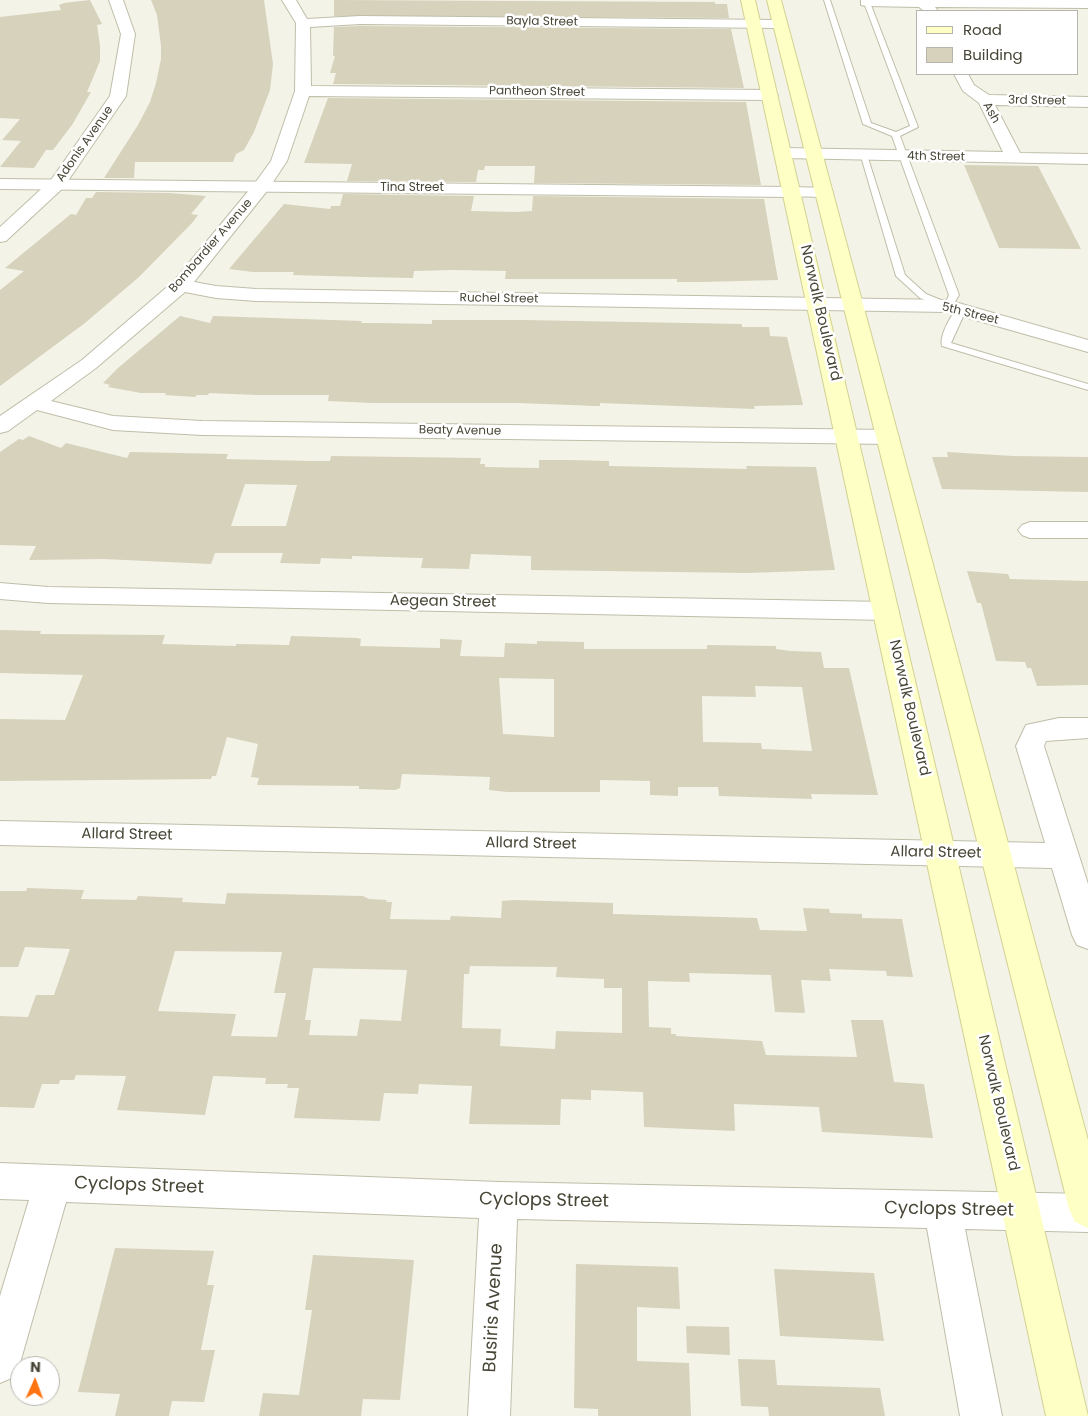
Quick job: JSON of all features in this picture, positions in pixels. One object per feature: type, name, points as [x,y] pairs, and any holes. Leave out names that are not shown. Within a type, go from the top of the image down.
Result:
[{"type":"main road","name":"Norwalk Boulevard","points":[[748,0],[942,853],[1067,1416]]},
{"type":"main road","points":[[774,0],[1088,1211]]},
{"type":"street","name":"Adonis Avenue","points":[[0,237],[57,184],[118,96],[128,34],[116,0]]},
{"type":"street","points":[[289,0],[303,23]]},
{"type":"street","points":[[866,1],[1088,4]]},
{"type":"street","points":[[919,3],[926,4],[930,10]]},
{"type":"street","name":"Bayla Street","points":[[303,23],[370,20],[780,24]]},
{"type":"street","name":"Bombardier Avenue","points":[[0,426],[89,364],[181,285],[261,187],[279,161],[304,91],[303,23]]},
{"type":"street","name":"Ash","points":[[962,75],[968,88],[985,100],[1014,158]]},
{"type":"street","name":"Pantheon Street","points":[[304,91],[770,95]]},
{"type":"street","name":"3rd Street","points":[[985,100],[1088,102]]},
{"type":"street","name":"4th Street","points":[[784,153],[1088,159]]},
{"type":"street","name":"Tina Street","points":[[0,184],[824,192]]},
{"type":"street","name":"Ruchel Street","points":[[181,285],[216,292],[256,295],[818,304]]},
{"type":"street","name":"5th Street","points":[[818,304],[955,308],[1088,346]]},
{"type":"street","name":"Beaty Avenue","points":[[35,403],[114,423],[202,428],[888,437]]},
{"type":"street","points":[[1030,530],[1088,530]]},
{"type":"street","name":"Aegean Street","points":[[0,591],[58,595],[886,611]]},
{"type":"street","points":[[1088,728],[1059,728],[1036,732],[1030,746],[1088,935]]},
{"type":"street","name":"Allard Street","points":[[0,833],[1063,856]]},
{"type":"street","name":"Cyclops Street","points":[[0,1181],[499,1200],[943,1210],[1088,1211]]},
{"type":"street","points":[[0,1364],[53,1182]]},
{"type":"street","name":"Busiris Avenue","points":[[489,1416],[499,1200]]},
{"type":"street","points":[[943,1210],[981,1416]]},
{"type":"lane","points":[[827,0],[867,124],[896,135],[914,127],[866,1]]},
{"type":"lane","points":[[896,135],[954,295],[955,308],[946,344],[954,348],[1088,387]]},
{"type":"lane","points":[[863,155],[901,276],[923,296],[955,308]]},
{"type":"building","points":[[90,0],[102,24],[97,25],[100,61],[87,92],[91,92],[72,125],[53,150],[46,150],[34,168],[0,167],[21,141],[2,140],[20,119],[0,118],[0,17],[61,10],[59,5],[64,3]]},
{"type":"building","points":[[151,0],[264,0],[273,64],[270,90],[254,132],[244,150],[236,154],[233,162],[135,162],[134,178],[104,178],[138,125],[150,102],[156,83],[161,59],[161,46],[157,15]]},
{"type":"building","points":[[334,0],[715,2],[715,4],[727,4],[729,18],[334,16]]},
{"type":"building","points":[[334,27],[731,29],[744,88],[333,84],[336,73],[330,73],[335,56],[333,56]]},
{"type":"building","points":[[328,98],[746,102],[761,185],[534,183],[535,166],[485,166],[484,170],[478,170],[476,182],[347,181],[352,164],[304,163]]},
{"type":"building","points":[[964,165],[1038,166],[1081,249],[999,248]]},
{"type":"building","points":[[96,192],[170,193],[206,196],[191,214],[198,215],[193,222],[139,277],[85,323],[0,386],[0,290],[24,271],[5,268],[71,214],[76,215],[86,198],[92,198]]},
{"type":"building","points":[[343,194],[474,196],[471,211],[516,212],[532,211],[533,196],[764,199],[778,280],[677,282],[677,279],[505,279],[506,271],[453,270],[414,271],[413,278],[363,277],[293,275],[294,272],[253,272],[229,269],[284,204],[330,209],[331,206],[340,206]]},
{"type":"building","points":[[180,316],[210,323],[213,316],[362,321],[361,323],[432,324],[432,320],[523,320],[742,324],[742,327],[769,327],[770,336],[787,337],[803,405],[754,406],[755,409],[600,403],[600,406],[596,406],[518,403],[372,403],[328,401],[329,395],[209,393],[208,395],[197,395],[195,397],[165,395],[166,393],[141,393],[108,387],[110,385],[103,383]]},
{"type":"building","points":[[29,436],[61,448],[66,443],[127,458],[130,452],[228,454],[226,459],[310,461],[330,461],[331,456],[481,458],[480,464],[485,464],[485,467],[539,468],[539,460],[568,460],[609,461],[609,466],[747,469],[746,466],[816,467],[835,570],[747,573],[531,570],[531,556],[471,554],[469,569],[421,568],[423,558],[352,556],[352,559],[321,558],[320,564],[280,563],[283,553],[215,553],[211,564],[103,559],[29,560],[36,546],[0,545],[0,452],[19,439],[23,440]],"holes":[[[245,484],[297,485],[286,526],[231,526]]]},
{"type":"building","points":[[947,452],[1013,456],[1088,457],[1088,492],[942,489],[932,457],[948,457]]},
{"type":"building","points":[[967,571],[1008,574],[1010,579],[1088,581],[1088,685],[1037,686],[1031,668],[1027,668],[1025,662],[996,661],[981,603],[977,603]]},
{"type":"building","points":[[0,630],[41,631],[40,634],[165,635],[162,644],[236,646],[236,644],[289,645],[291,636],[357,638],[361,639],[360,646],[440,648],[440,639],[462,640],[460,656],[504,657],[505,643],[537,644],[537,641],[584,642],[584,649],[707,649],[707,645],[776,646],[776,649],[791,651],[821,652],[824,668],[849,668],[878,795],[811,794],[812,799],[719,796],[718,787],[678,787],[678,796],[650,795],[650,781],[600,780],[600,792],[507,792],[489,790],[490,777],[402,774],[400,788],[395,790],[359,789],[359,786],[257,785],[259,778],[251,777],[258,744],[227,737],[216,776],[212,776],[211,779],[0,781],[0,719],[65,720],[83,675],[0,673]],"holes":[[[499,678],[554,679],[554,737],[503,734]],[[755,686],[802,687],[812,751],[762,749],[761,743],[703,742],[702,696],[756,697]]]},
{"type":"building","points":[[27,888],[84,890],[81,899],[136,900],[138,896],[183,898],[182,902],[225,904],[227,893],[363,896],[369,899],[392,902],[390,919],[450,920],[451,916],[501,918],[502,901],[515,900],[613,903],[613,914],[757,918],[760,930],[807,931],[803,908],[829,909],[830,913],[862,914],[862,918],[902,919],[913,977],[887,976],[886,971],[829,969],[831,981],[801,980],[805,1013],[775,1012],[771,975],[689,973],[690,982],[648,981],[649,1027],[671,1028],[671,1034],[676,1034],[676,1036],[762,1041],[766,1055],[857,1057],[851,1020],[883,1020],[894,1082],[924,1084],[933,1138],[822,1132],[819,1107],[734,1104],[735,1131],[644,1127],[643,1092],[591,1090],[591,1100],[561,1099],[560,1125],[469,1124],[472,1086],[419,1084],[418,1094],[384,1093],[380,1121],[294,1118],[299,1088],[287,1088],[288,1084],[265,1084],[266,1078],[213,1076],[205,1115],[117,1110],[126,1076],[76,1075],[74,1080],[60,1080],[59,1084],[42,1084],[34,1108],[0,1107],[0,1016],[28,1017],[36,995],[54,995],[70,949],[25,947],[18,967],[0,967],[0,891],[26,891]],"holes":[[[175,951],[282,952],[274,993],[286,993],[277,1037],[231,1036],[236,1014],[158,1011]],[[470,966],[557,967],[556,977],[604,979],[604,988],[622,988],[622,1033],[556,1031],[555,1049],[500,1046],[501,1029],[462,1028],[464,974],[469,974]],[[313,968],[407,970],[401,1021],[360,1019],[357,1036],[309,1035],[311,1020],[305,1020]]]},
{"type":"building","points":[[115,1248],[214,1251],[207,1285],[214,1285],[201,1350],[215,1350],[204,1402],[172,1401],[169,1416],[115,1416],[120,1394],[78,1392]]},
{"type":"building","points":[[313,1255],[414,1260],[400,1400],[363,1399],[361,1416],[259,1416],[263,1393],[299,1395],[312,1310],[305,1310]]},
{"type":"building","points":[[576,1264],[678,1267],[680,1309],[637,1307],[637,1361],[689,1363],[691,1416],[598,1416],[598,1409],[574,1408]]},
{"type":"building","points":[[774,1269],[874,1273],[884,1341],[780,1336]]},
{"type":"building","points":[[686,1326],[729,1327],[730,1355],[687,1353]]},
{"type":"building","points":[[738,1359],[775,1360],[777,1385],[880,1388],[885,1416],[769,1416],[768,1407],[741,1406]]}]
